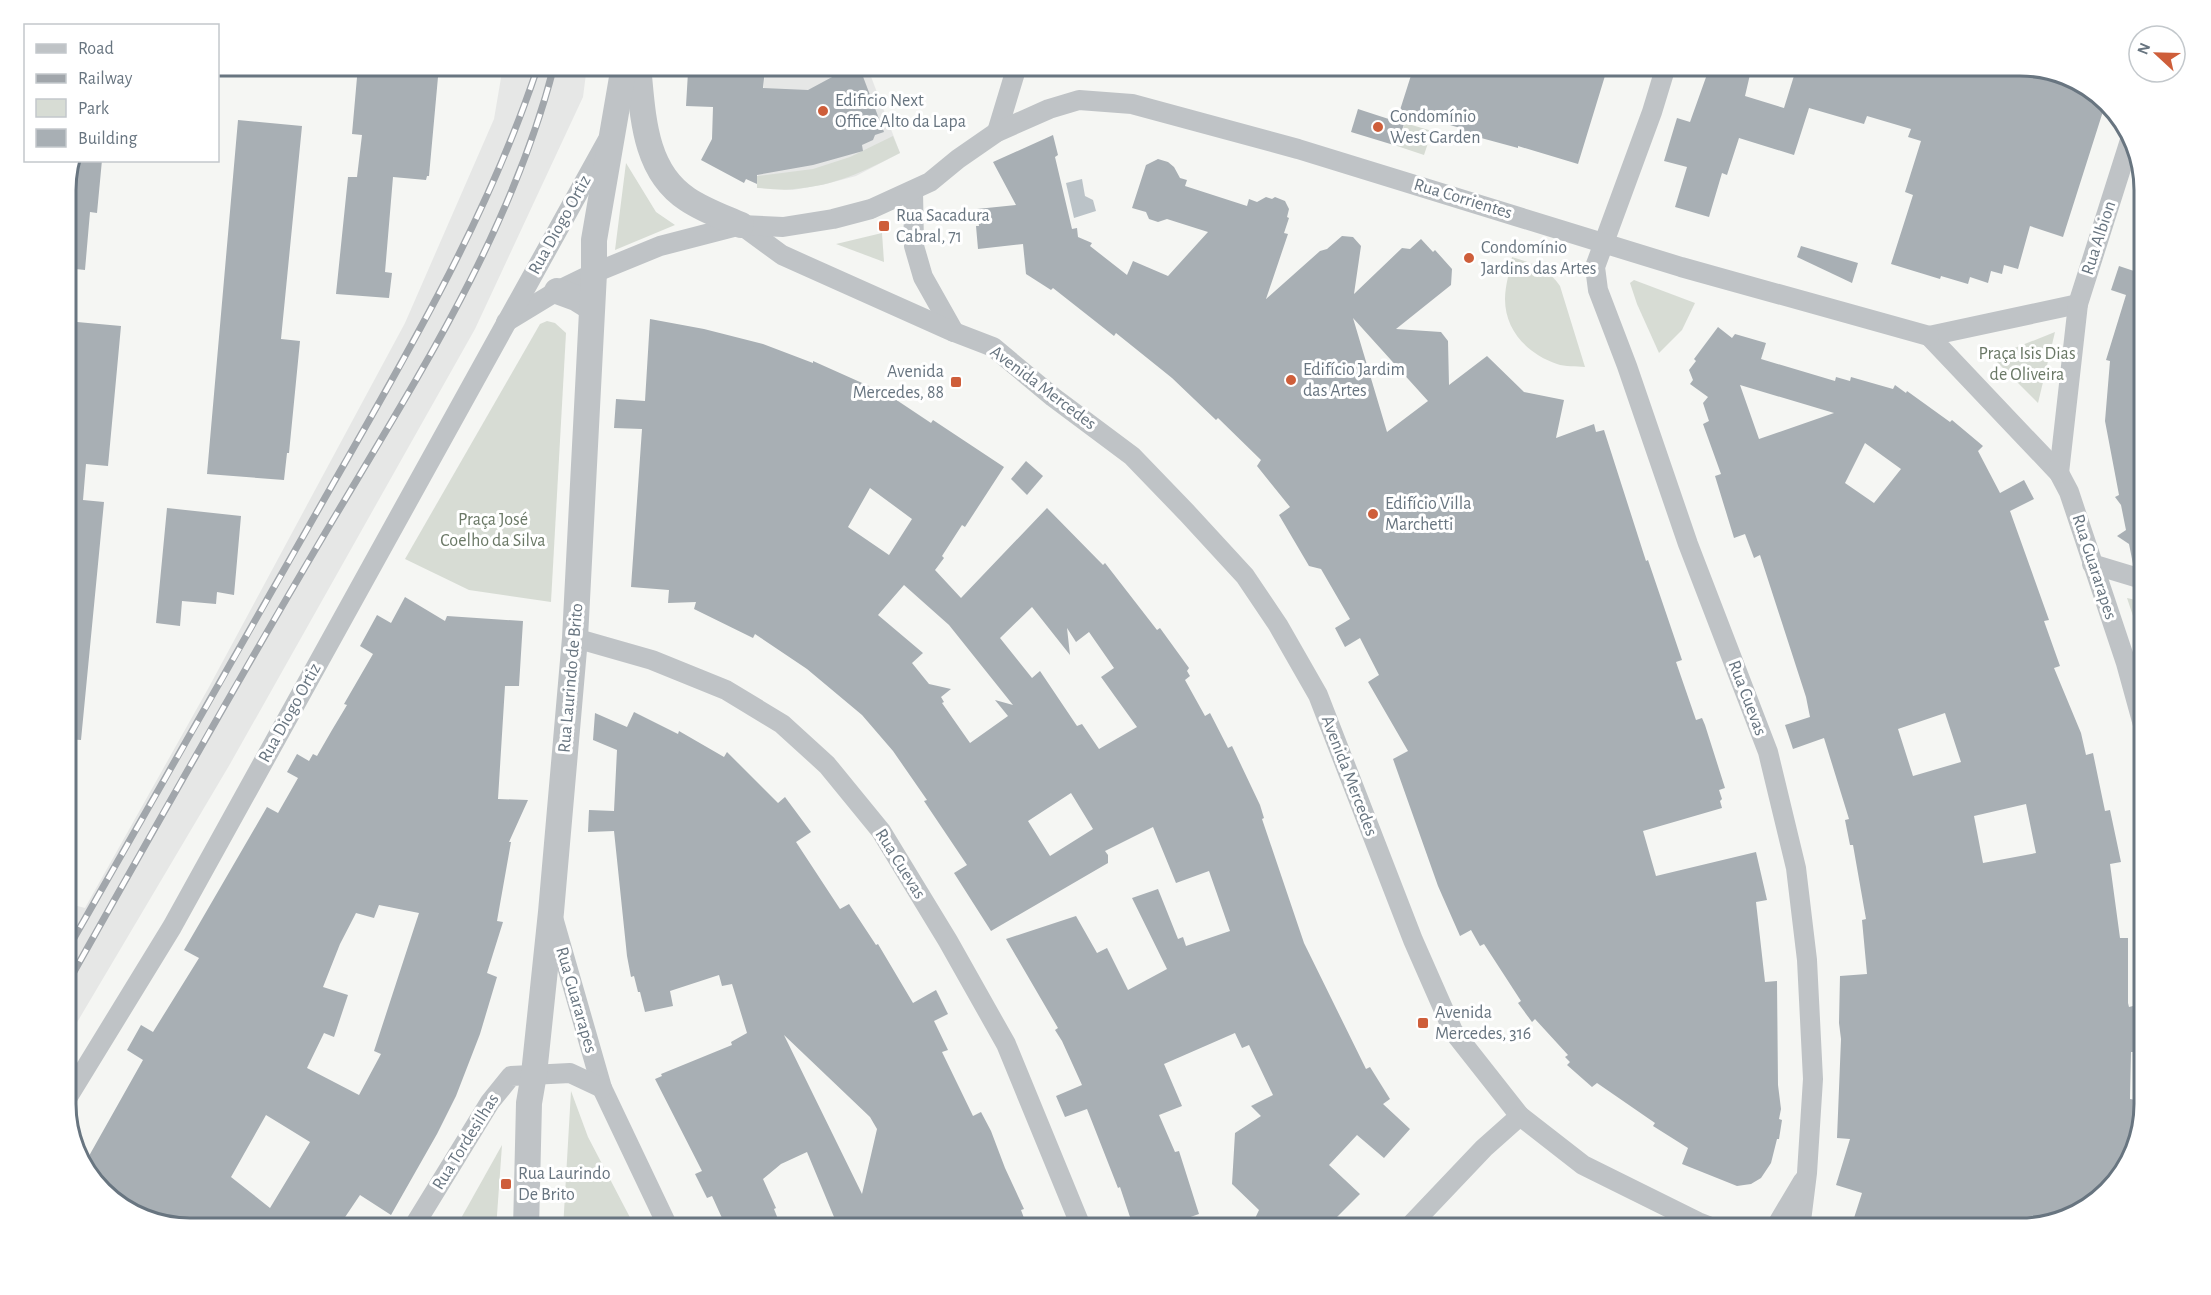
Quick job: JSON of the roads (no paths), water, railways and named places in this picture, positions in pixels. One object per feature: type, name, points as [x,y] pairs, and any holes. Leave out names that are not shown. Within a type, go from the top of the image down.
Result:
[{"type":"street","name":"Rua Cuevas","points":[[1663,76],[1595,267],[1598,290],[1627,366],[1688,544],[1768,752],[1796,868],[1807,960],[1813,1079],[1807,1173],[1789,1218]]},
{"type":"street","name":"Rua Laurindo de Brito","points":[[526,1218],[529,1103],[551,912],[575,638],[592,308],[602,269],[594,240],[622,77]]},
{"type":"street","points":[[639,77],[645,124],[657,168],[670,185],[687,199],[741,225]]},
{"type":"street","points":[[997,132],[1014,77]]},
{"type":"street","name":"Rua Corrientes","points":[[913,191],[930,182],[997,132],[1049,109],[1079,100],[1132,104],[1298,148],[1681,267],[1929,336]]},
{"type":"street","name":"Rua Diogo Ortiz","points":[[77,1082],[172,927],[614,128]]},
{"type":"street","name":"Rua Albion","points":[[2078,304],[2127,150]]},
{"type":"street","points":[[602,269],[660,246],[741,225],[783,227],[833,219],[871,209],[913,191],[914,246],[923,277],[954,332]]},
{"type":"street","name":"Avenida Mercedes","points":[[741,225],[782,255],[954,332],[993,347],[1053,397],[1132,456],[1187,513],[1245,576],[1278,625],[1318,695],[1413,940],[1453,1031],[1520,1116],[1583,1165],[1690,1218]]},
{"type":"street","name":"Rua Diogo Ortiz","points":[[507,322],[557,291],[602,269]]},
{"type":"street","points":[[557,291],[576,298],[592,308]]},
{"type":"street","points":[[1929,336],[2078,304],[2059,472]]},
{"type":"street","points":[[1929,336],[2059,472]]},
{"type":"street","name":"Rua Guararapes","points":[[2059,472],[2069,492],[2134,692]]},
{"type":"street","points":[[2092,564],[2134,577]]},
{"type":"street","name":"Rua Cuevas","points":[[575,638],[652,660],[726,690],[782,724],[827,765],[881,831],[948,941],[1006,1044],[1077,1218]]},
{"type":"street","name":"Rua Guararapes","points":[[551,912],[602,1088],[664,1218]]},
{"type":"street","name":"Rua Guararapes","points":[[534,1074],[570,1073],[602,1088]]},
{"type":"street","name":"Rua Tordesilhas","points":[[419,1218],[490,1102],[506,1081],[511,1076],[534,1074]]},
{"type":"street","points":[[1417,1218],[1484,1148],[1520,1116]]},
{"type":"railway","points":[[77,933],[415,339],[495,178],[534,77]]},
{"type":"railway","points":[[77,967],[224,706],[454,311],[512,191],[535,130],[551,77]]},
{"type":"place","name":"Edificio Next Office Alto da Lapa","points":[[823,111]]},
{"type":"place","name":"Condomínio West Garden","points":[[1378,127]]},
{"type":"place","name":"Rua Sacadura Cabral, 71","points":[[884,226]]},
{"type":"place","name":"Condomínio Jardins das Artes","points":[[1469,258]]},
{"type":"place","name":"Edifício Jardim das Artes","points":[[1291,380]]},
{"type":"place","name":"Avenida Mercedes, 88","points":[[956,382]]},
{"type":"place","name":"Edifício Villa Marchetti","points":[[1373,514]]},
{"type":"place","name":"Avenida Mercedes, 316","points":[[1423,1023]]},
{"type":"place","name":"Rua Laurindo De Brito","points":[[506,1184]]},
{"type":"park label","name":"Praça Isis Dias de Oliveira","points":[[2027,364]]},
{"type":"park label","name":"Praça José Coelho da Silva","points":[[493,530]]}]
